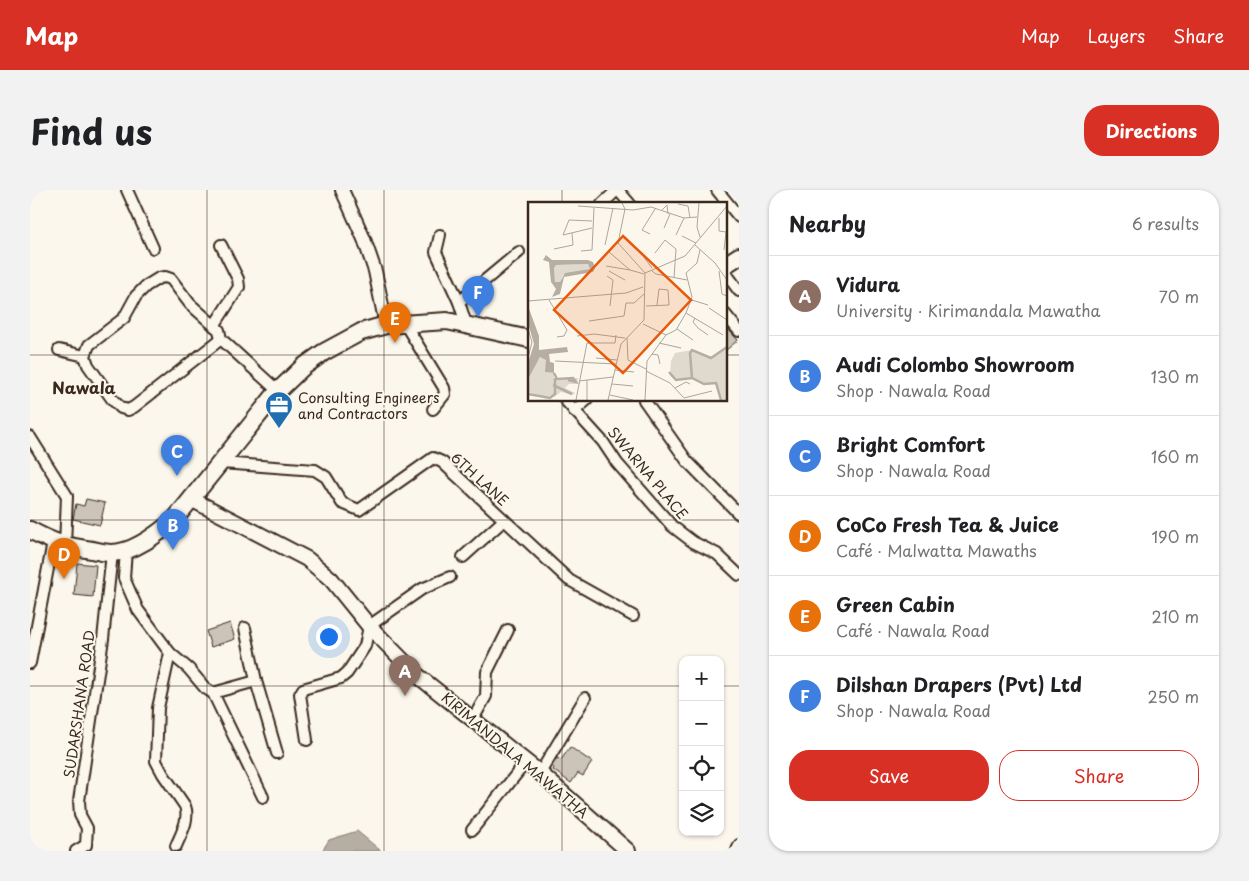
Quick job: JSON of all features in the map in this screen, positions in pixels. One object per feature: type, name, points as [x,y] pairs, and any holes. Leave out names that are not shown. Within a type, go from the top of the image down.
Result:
[{"type":"main road","points":[[726,264],[739,256]]},
{"type":"main road","points":[[30,530],[59,544],[119,552],[160,533],[221,463],[253,420],[278,391],[303,367],[324,352],[361,332],[386,325],[439,321],[466,324],[528,340]]},
{"type":"main road","name":"KIRIMANDALA MAWATHA","points":[[191,499],[308,558],[331,579],[369,626],[417,675],[540,773],[628,851]]},
{"type":"street","points":[[126,190],[153,248]]},
{"type":"street","points":[[342,190],[364,239],[375,270],[386,325]]},
{"type":"street","points":[[604,202],[617,190],[628,202]]},
{"type":"street","points":[[717,190],[739,217]]},
{"type":"street","points":[[440,235],[436,252],[459,302],[466,324]]},
{"type":"street","points":[[214,326],[239,286],[238,278],[222,245]]},
{"type":"street","points":[[459,302],[519,252]]},
{"type":"street","points":[[726,273],[739,291]]},
{"type":"street","points":[[221,339],[128,410],[121,408],[112,399],[88,365],[85,356],[89,345],[124,318],[136,296],[159,278],[165,277],[171,279],[190,304],[219,330],[221,339],[278,391]]},
{"type":"street","points":[[726,315],[739,331]]},
{"type":"street","points":[[406,324],[444,388],[445,394],[433,409]]},
{"type":"street","points":[[59,350],[85,356]]},
{"type":"street","name":"SWARNA PLACE","points":[[566,401],[603,442],[617,462],[672,526],[693,542],[716,554],[739,575]]},
{"type":"street","points":[[574,411],[586,401]]},
{"type":"street","points":[[645,401],[687,460],[739,514]]},
{"type":"street","points":[[30,437],[67,496],[59,544],[30,663]]},
{"type":"street","name":"6TH LANE","points":[[221,463],[316,470],[326,477],[342,503],[359,510],[433,458],[442,462],[569,580],[633,616]]},
{"type":"street","points":[[463,557],[504,520]]},
{"type":"street","points":[[119,552],[124,578],[138,610],[170,653],[190,669],[205,688],[213,693],[263,797]]},
{"type":"street","name":"SUDARSHANA ROAD","points":[[76,851],[86,845],[87,828],[80,815],[79,801],[102,639],[119,552]]},
{"type":"street","points":[[307,740],[300,694],[303,689],[341,678],[347,673],[365,646],[369,626],[422,589],[450,577]]},
{"type":"street","points":[[245,628],[256,681],[277,753]]},
{"type":"street","points":[[472,719],[486,696],[486,672],[508,630]]},
{"type":"street","points":[[170,653],[158,708],[156,761],[187,812],[186,822],[176,846]]},
{"type":"street","points":[[213,693],[256,681]]},
{"type":"street","points":[[540,773],[585,698]]},
{"type":"street","points":[[472,830],[526,762]]},
{"type":"street","points":[[737,851],[739,845]]},
{"type":"shaded area","points":[[357,831],[381,851],[322,851],[329,840]]},
{"type":"building","points":[[726,327],[738,340],[726,350]]},
{"type":"building","points":[[86,499],[105,503],[100,525],[73,519],[76,504],[84,506]]},
{"type":"building","points":[[77,563],[96,565],[93,597],[74,595]]},
{"type":"building","points":[[230,623],[235,639],[211,647],[206,631]]},
{"type":"building","points":[[570,747],[592,762],[583,776],[578,773],[571,783],[553,770],[552,766],[557,758],[561,760]]},
{"type":"place","name":"Dilshan Drapers (Pvt) Ltd","points":[[478,317]]},
{"type":"place","name":"Green Cabin","points":[[395,343]]},
{"type":"place","name":"Consulting Engineers and Contractors","points":[[279,429]]},
{"type":"place","name":"Bright Comfort","points":[[177,476]]},
{"type":"place","name":"Audi Colombo Showroom","points":[[173,550]]},
{"type":"place","name":"CoCo Fresh Tea & Juice","points":[[64,579]]},
{"type":"place","name":"Vidura","points":[[405,696]]},
{"type":"district","name":"Nawala","points":[[84,387]]}]
